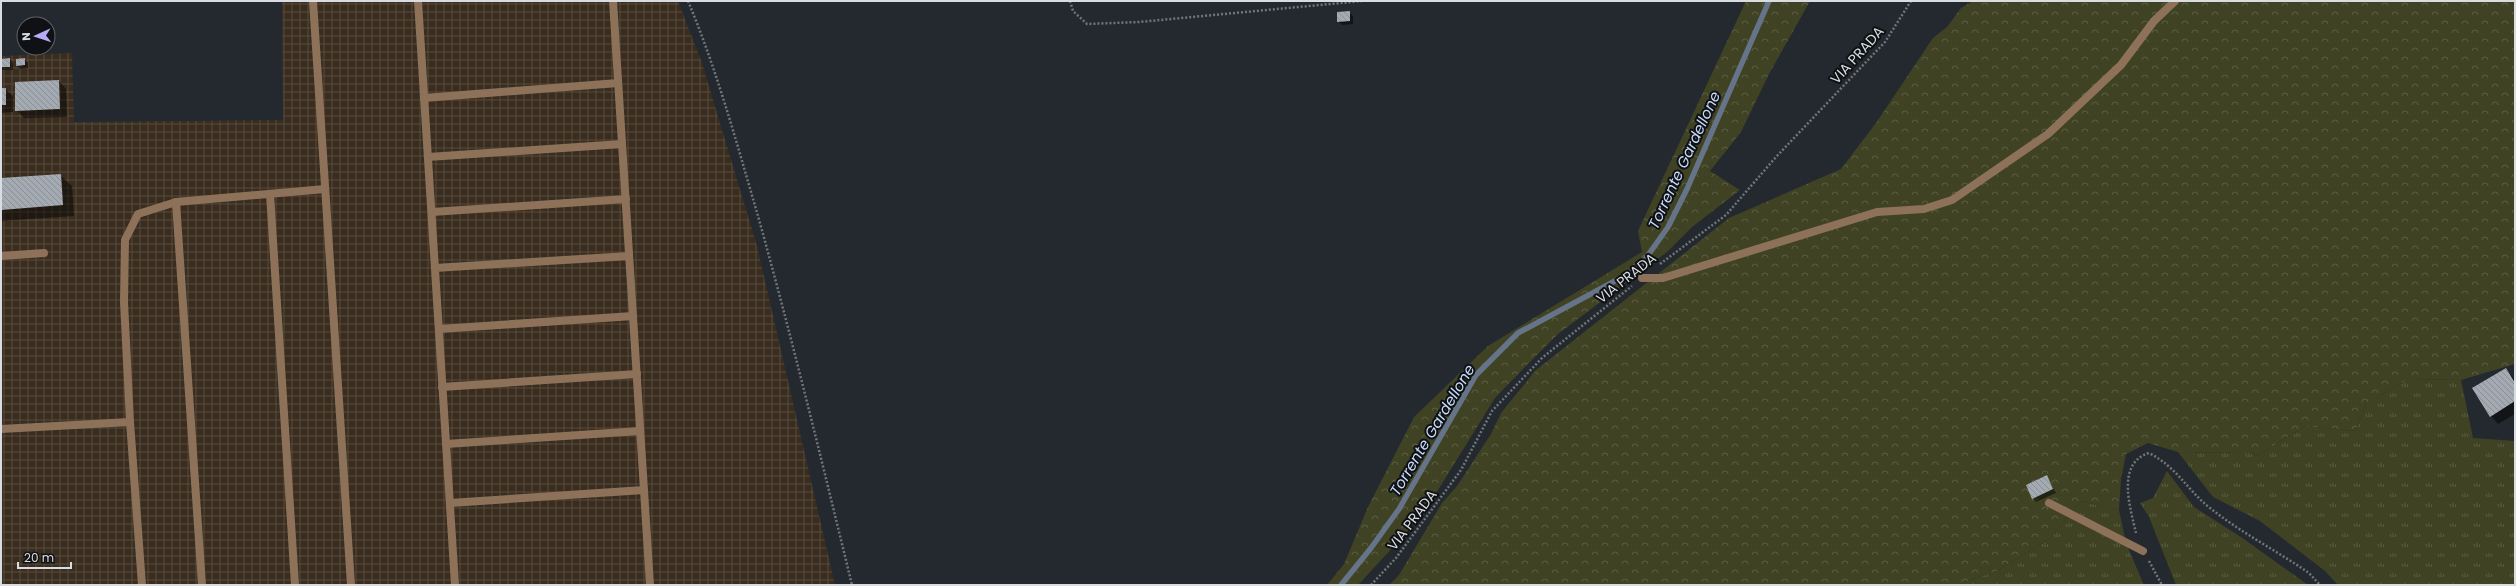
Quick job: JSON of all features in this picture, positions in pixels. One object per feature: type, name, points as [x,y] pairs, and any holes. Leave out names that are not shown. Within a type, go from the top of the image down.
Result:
[{"type":"lane","points":[[313,1],[351,585]]},
{"type":"lane","points":[[418,1],[455,585]]},
{"type":"lane","points":[[613,1],[650,585]]},
{"type":"lane","points":[[1642,278],[1662,278],[1877,212],[1924,209],[1952,200],[2048,134],[2121,66],[2154,21],[2175,1]]},
{"type":"lane","points":[[424,98],[618,83]]},
{"type":"lane","points":[[428,157],[622,144]]},
{"type":"lane","points":[[142,585],[130,422],[124,302],[125,240],[138,214],[176,202],[325,190]]},
{"type":"lane","points":[[270,194],[295,585]]},
{"type":"lane","points":[[432,212],[626,199]]},
{"type":"lane","points":[[176,202],[202,585]]},
{"type":"lane","points":[[1,256],[44,253]]},
{"type":"lane","points":[[435,268],[629,256]]},
{"type":"lane","points":[[439,329],[633,316]]},
{"type":"lane","points":[[442,387],[637,374]]},
{"type":"lane","points":[[1,429],[130,422]]},
{"type":"lane","points":[[446,444],[640,431]]},
{"type":"lane","points":[[450,502],[644,490]]},
{"type":"lane","points":[[2049,503],[2143,551]]},
{"type":"path","points":[[688,1],[703,37],[744,169],[785,316],[852,585]]},
{"type":"path","points":[[1070,1],[1074,11],[1087,24],[1140,22],[1362,1]]},
{"type":"path","name":"VIA PRADA","points":[[1371,585],[1396,558],[1461,470],[1492,411],[1542,358],[1642,278],[1726,215],[1776,157],[1885,42],[1911,1]]},
{"type":"path","points":[[2128,482],[2131,463],[2141,455],[2149,453],[2162,459],[2171,466],[2189,488],[2210,508],[2309,573],[2320,585]]},
{"type":"shaded area","points":[[282,1],[678,1],[702,63],[757,246],[835,585],[1,585],[1,56],[56,56],[56,54],[72,53],[74,122],[283,120]]},
{"type":"green space","points":[[1746,1],[1810,1],[1769,74],[1741,132],[1710,171],[1740,190],[1692,227],[1667,252],[1558,334],[1495,398],[1438,490],[1407,532],[1358,585],[1327,585],[1344,564],[1368,507],[1414,417],[1488,346],[1642,252],[1638,231]]},
{"type":"green space","points":[[1973,1],[2515,1],[2515,364],[2461,380],[2409,379],[2366,403],[2356,431],[2306,426],[2256,456],[2249,453],[2178,452],[2148,443],[2126,454],[2121,479],[2119,510],[2081,501],[2049,539],[1997,571],[1956,585],[1389,585],[1399,575],[1442,503],[1457,486],[1491,434],[1501,413],[1536,370],[1729,218],[1841,169],[1876,123],[1933,38],[1947,27],[1961,8]]},
{"type":"green space","points":[[2409,379],[2461,380],[2473,438],[2515,441],[2515,585],[2338,585],[2325,571],[2260,521],[2213,497],[2178,452],[2249,453],[2256,456],[2306,426],[2356,431],[2366,403]]},
{"type":"green space","points":[[2167,471],[2194,507],[2241,537],[2308,585],[2176,585],[2149,517],[2140,503],[2153,498]]},
{"type":"green space","points":[[2081,501],[2119,510],[2126,543],[2144,585],[1956,585],[1997,571],[2049,539]]},
{"type":"building","points":[[1350,11],[1350,21],[1337,22],[1337,12]]},
{"type":"building","points":[[10,58],[10,67],[1,67],[1,59]]},
{"type":"building","points":[[25,58],[25,65],[16,66],[16,59]]},
{"type":"building","points":[[59,80],[60,109],[15,111],[15,82]]},
{"type":"building","points":[[1,88],[6,88],[6,105],[1,105]]},
{"type":"building","points":[[61,174],[63,205],[1,210],[1,178]]},
{"type":"building","points":[[2506,368],[2515,383],[2515,401],[2490,417],[2472,388]]},
{"type":"building","points":[[2047,475],[2053,489],[2032,499],[2026,485]]},
{"type":"waterway","name":"Torrente Gardellone","points":[[1341,585],[1371,548],[1399,509],[1476,375],[1518,333],[1639,268],[1668,227],[1687,189],[1769,1]]}]
